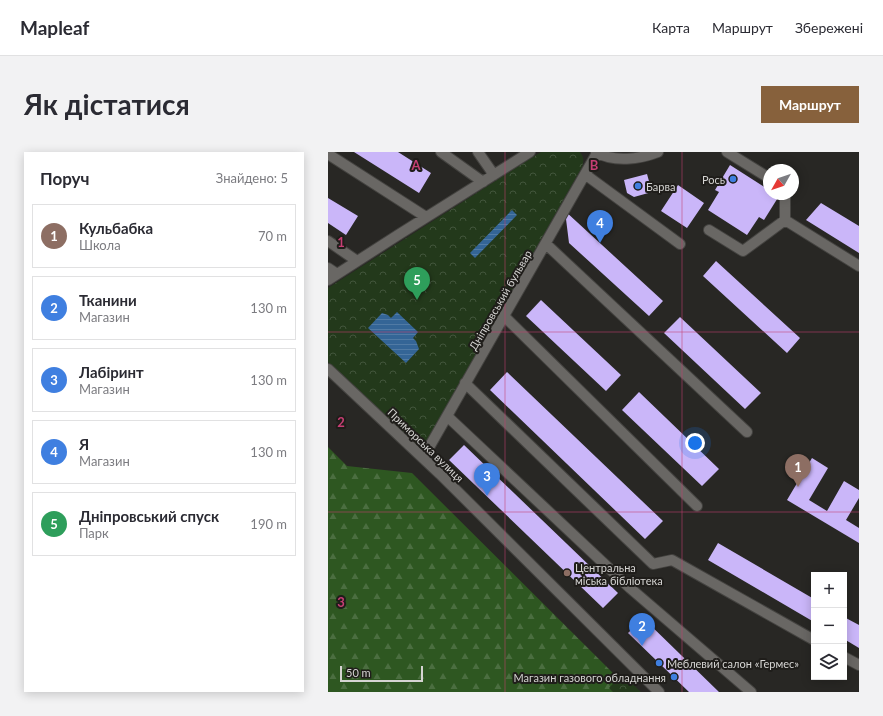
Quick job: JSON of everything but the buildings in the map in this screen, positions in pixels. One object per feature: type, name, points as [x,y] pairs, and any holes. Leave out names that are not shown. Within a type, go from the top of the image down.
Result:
[{"type":"street","points":[[441,152],[483,182]]},
{"type":"street","points":[[478,152],[494,176]]},
{"type":"street","points":[[328,268],[332,277],[530,152]]},
{"type":"street","points":[[597,152],[609,157],[621,159],[641,157],[658,152]]},
{"type":"street","name":"Дніпровський бульвар","points":[[422,458],[586,175],[597,152]]},
{"type":"street","points":[[726,152],[763,174]]},
{"type":"street","points":[[328,154],[426,217]]},
{"type":"street","points":[[586,175],[680,244]]},
{"type":"street","points":[[785,200],[785,220]]},
{"type":"street","points":[[708,230],[743,251],[785,220]]},
{"type":"street","points":[[785,220],[859,266]]},
{"type":"street","points":[[328,241],[357,261]]},
{"type":"street","points":[[546,244],[747,432]]},
{"type":"street","points":[[504,316],[697,506]]},
{"type":"street","name":"Приморська вулиця","points":[[328,369],[422,458],[659,692]]},
{"type":"street","points":[[465,384],[653,564],[672,560],[811,638]]},
{"type":"street","points":[[447,416],[630,588],[751,692]]},
{"type":"street","points":[[847,658],[859,665]]},
{"type":"green space","points":[[541,152],[580,152],[583,161],[582,167],[421,451],[328,362],[328,288]],"holes":[[[397,313],[413,338],[391,318]]]},
{"type":"green space","points":[[328,447],[347,466],[412,473],[632,692],[328,692]]},
{"type":"green space","points":[[622,674],[641,692],[613,692],[609,688]]},
{"type":"water","points":[[512,210],[517,215],[475,258],[470,253]]},
{"type":"water","points":[[397,312],[418,332],[413,338],[419,349],[406,363],[368,328],[382,313],[391,318]]},
{"type":"place","name":"Рось","points":[[733,179]]},
{"type":"place","name":"Барва","points":[[638,186]]},
{"type":"place","name":"Я","points":[[600,243]]},
{"type":"place","name":"Дніпровський спуск","points":[[417,300]]},
{"type":"place","name":"Кульбабка","points":[[798,487]]},
{"type":"place","name":"Лабіринт","points":[[487,496]]},
{"type":"place","name":"Центральна міська бібліотека","points":[[567,573]]},
{"type":"place","name":"Тканини","points":[[642,646]]},
{"type":"place","name":"Меблевий салон «Гермес»","points":[[659,663]]},
{"type":"place","name":"Магазин газового обладнання","points":[[674,677]]}]
